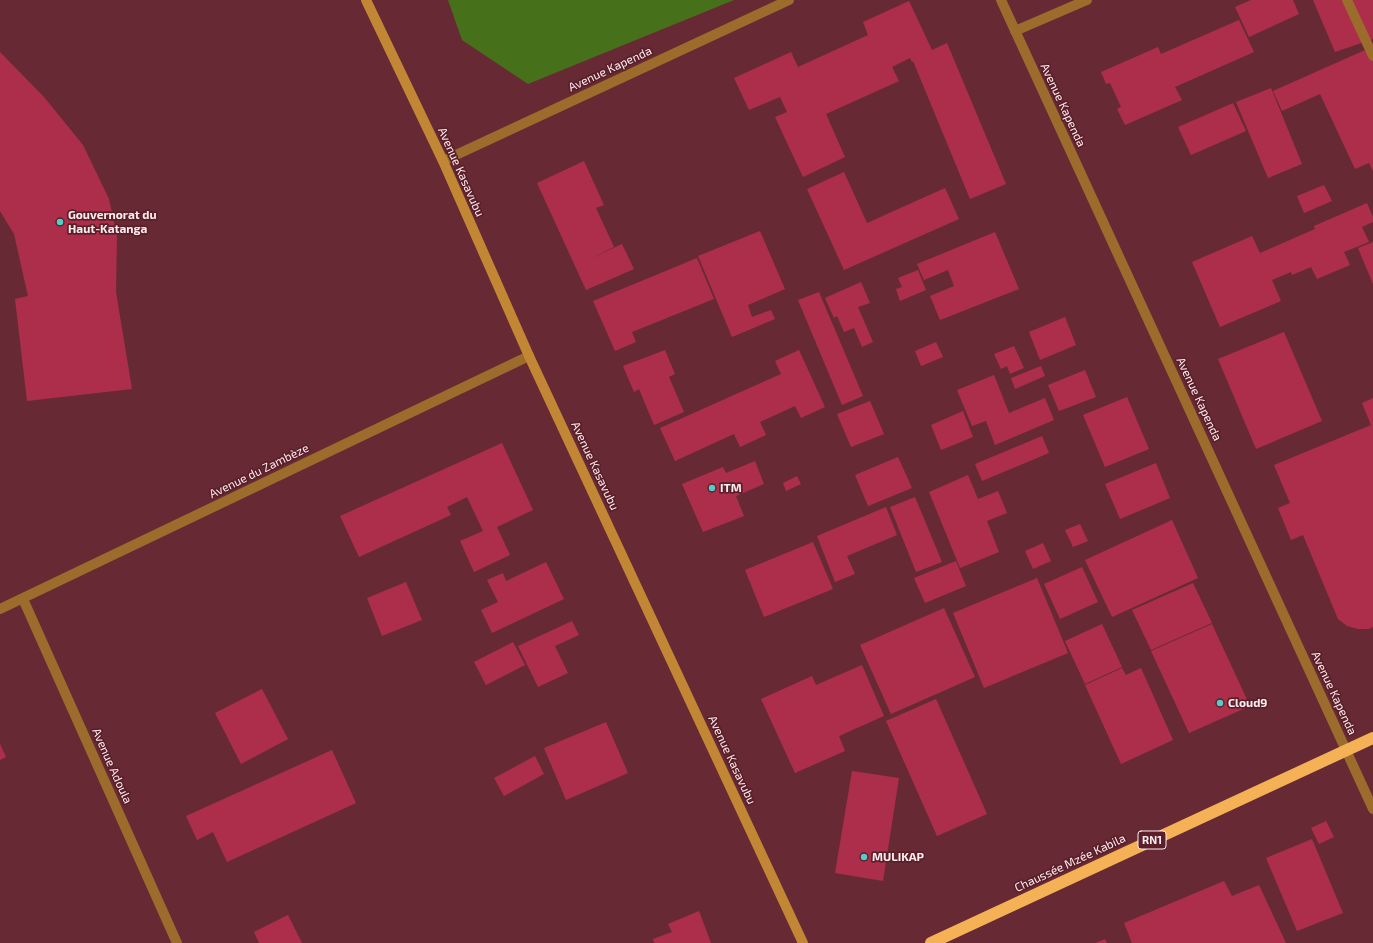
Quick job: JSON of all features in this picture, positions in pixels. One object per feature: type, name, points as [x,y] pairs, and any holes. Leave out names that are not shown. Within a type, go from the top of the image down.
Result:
[{"type":"highway","name":"Chaussée Mzée Kabila","points":[[931,943],[1373,738]]},
{"type":"main road","name":"Avenue Kasavubu","points":[[366,0],[443,161],[530,356],[803,943]]},
{"type":"street","name":"Avenue Kapenda","points":[[443,161],[789,0]]},
{"type":"street","name":"Avenue Kapenda","points":[[1001,0],[1373,809]]},
{"type":"street","points":[[1347,0],[1373,56]]},
{"type":"street","points":[[1015,31],[1082,1]]},
{"type":"street","name":"Avenue du Zambèze","points":[[0,609],[530,356]]},
{"type":"street","name":"Avenue Adoula","points":[[23,599],[177,943]]},
{"type":"green space","points":[[448,0],[734,0],[528,84],[462,40]]},
{"type":"building","points":[[1251,0],[1293,0],[1299,14],[1249,37],[1235,7]]},
{"type":"building","points":[[1313,0],[1373,0],[1373,39],[1335,52]]},
{"type":"building","points":[[909,1],[932,50],[947,43],[1006,184],[970,199],[913,61],[912,62],[910,58],[892,67],[899,81],[826,114],[845,157],[803,177],[775,117],[787,112],[780,97],[749,110],[734,78],[791,52],[798,67],[868,35],[863,22]]},
{"type":"building","points":[[1239,20],[1254,52],[1175,87],[1182,100],[1125,125],[1117,109],[1121,107],[1110,83],[1106,84],[1101,72],[1158,47],[1161,54]]},
{"type":"building","points":[[1372,47],[1373,171],[1369,163],[1355,169],[1320,94],[1282,111],[1273,91]]},
{"type":"building","name":"Gouvernorat du Haut-Katanga","points":[[0,52],[44,97],[83,145],[109,199],[117,236],[116,292],[132,389],[27,401],[15,299],[28,296],[14,234],[0,211]]},
{"type":"building","points":[[1271,88],[1302,164],[1268,178],[1236,102]]},
{"type":"building","points":[[1233,103],[1246,131],[1191,155],[1178,127]]},
{"type":"building","points":[[584,161],[604,205],[596,208],[614,247],[590,259],[622,244],[634,269],[586,290],[537,183]]},
{"type":"building","points":[[844,172],[867,223],[945,188],[959,219],[844,270],[807,189]]},
{"type":"building","points":[[1324,185],[1332,201],[1304,213],[1297,196]]},
{"type":"building","points":[[1367,203],[1373,217],[1373,222],[1362,227],[1369,242],[1344,252],[1350,265],[1317,279],[1311,267],[1292,275],[1291,272],[1272,280],[1281,301],[1220,327],[1192,262],[1252,236],[1260,253],[1315,229],[1314,226]]},
{"type":"building","points":[[760,231],[785,289],[748,305],[752,317],[771,310],[775,319],[732,337],[698,256]]},
{"type":"building","points":[[995,232],[1019,289],[940,320],[930,296],[954,286],[948,270],[924,280],[917,264]]},
{"type":"building","points":[[1373,242],[1373,284],[1358,248]]},
{"type":"building","points":[[697,258],[714,299],[632,332],[636,342],[615,351],[593,301]]},
{"type":"building","points":[[918,270],[926,290],[900,301],[896,289],[902,287],[898,278]]},
{"type":"building","points":[[861,282],[870,303],[858,307],[873,342],[862,347],[854,328],[844,332],[837,316],[834,318],[825,298]]},
{"type":"building","points":[[819,292],[863,396],[842,405],[798,300]]},
{"type":"building","points":[[1065,317],[1076,345],[1040,360],[1029,332]]},
{"type":"building","points":[[1284,332],[1322,421],[1256,449],[1218,359]]},
{"type":"building","points":[[936,342],[943,357],[921,366],[915,351]]},
{"type":"building","points":[[1014,346],[1024,368],[1010,374],[1007,366],[1001,369],[994,354]]},
{"type":"building","points":[[665,350],[675,374],[669,377],[684,412],[654,425],[639,389],[634,392],[623,366]]},
{"type":"building","points":[[799,350],[825,407],[801,418],[795,406],[760,422],[766,435],[740,447],[734,434],[675,461],[660,428],[781,374],[775,361]]},
{"type":"building","points":[[1041,366],[1045,376],[1015,389],[1011,378]]},
{"type":"building","points":[[1085,370],[1096,397],[1059,411],[1048,385]]},
{"type":"building","points":[[994,375],[1009,413],[1045,398],[1054,420],[995,445],[986,421],[972,426],[957,390]]},
{"type":"building","points":[[1127,397],[1149,449],[1105,467],[1083,415]]},
{"type":"building","points":[[1373,398],[1373,627],[1369,629],[1358,629],[1347,626],[1338,619],[1303,535],[1291,540],[1278,508],[1290,503],[1274,465],[1371,425],[1362,403]]},
{"type":"building","points":[[870,401],[884,434],[851,447],[837,414]]},
{"type":"building","points":[[963,411],[973,437],[941,450],[931,425]]},
{"type":"building","points":[[1042,436],[1049,453],[982,481],[975,464]]},
{"type":"building","points":[[502,443],[533,510],[497,527],[510,555],[474,572],[460,541],[483,531],[467,497],[447,507],[451,515],[359,557],[340,516]]},
{"type":"building","points":[[898,457],[912,488],[868,506],[855,475]]},
{"type":"building","points":[[755,461],[764,484],[736,496],[744,516],[703,532],[682,484],[723,467],[726,473]]},
{"type":"building","points":[[1156,463],[1170,498],[1120,519],[1105,484]]},
{"type":"building","points":[[968,475],[978,499],[998,491],[1007,513],[987,521],[999,552],[960,568],[929,492]]},
{"type":"building","points":[[797,476],[801,484],[786,491],[783,483]]},
{"type":"building","points":[[915,497],[942,562],[916,572],[890,507]]},
{"type":"building","points":[[886,507],[897,535],[847,556],[855,574],[835,582],[817,536]]},
{"type":"building","points":[[1172,520],[1198,578],[1112,617],[1085,560]]},
{"type":"building","points":[[1080,524],[1088,541],[1073,547],[1065,530]]},
{"type":"building","points":[[813,542],[833,589],[764,617],[745,570]]},
{"type":"building","points":[[1043,543],[1051,561],[1033,569],[1025,551]]},
{"type":"building","points":[[956,561],[966,586],[925,603],[914,578]]},
{"type":"building","points":[[546,562],[564,599],[492,633],[481,610],[498,602],[487,580],[503,573],[506,581]]},
{"type":"building","points":[[1082,567],[1098,602],[1060,619],[1044,584]]},
{"type":"building","points":[[1037,578],[1068,653],[984,688],[953,613]]},
{"type":"building","points":[[406,582],[422,620],[382,636],[367,598]]},
{"type":"building","points":[[1193,583],[1212,623],[1151,650],[1132,610]]},
{"type":"building","points":[[944,608],[975,677],[891,714],[860,645]]},
{"type":"building","points":[[572,621],[579,635],[555,646],[568,673],[538,687],[518,646]]},
{"type":"building","points":[[1102,624],[1122,667],[1085,684],[1065,641]]},
{"type":"building","points":[[1212,624],[1250,706],[1189,733],[1151,651]]},
{"type":"building","points":[[513,642],[525,665],[486,685],[474,662]]},
{"type":"building","points":[[862,665],[884,716],[839,736],[845,751],[795,773],[761,699],[812,676],[816,685]]},
{"type":"building","points":[[1122,668],[1126,675],[1141,668],[1173,740],[1121,764],[1085,685]]},
{"type":"building","points":[[262,689],[288,739],[241,764],[215,713]]},
{"type":"building","points":[[936,699],[987,814],[937,836],[886,721]]},
{"type":"building","points":[[606,722],[628,773],[566,800],[544,748]]},
{"type":"building","points":[[0,744],[6,757],[0,760]]},
{"type":"building","points":[[332,750],[356,803],[227,862],[213,832],[197,840],[186,816]]},
{"type":"building","points":[[535,756],[544,774],[504,796],[494,778]]},
{"type":"building","points":[[852,771],[899,778],[883,881],[835,873]]},
{"type":"building","points":[[1326,821],[1334,837],[1319,844],[1311,828]]},
{"type":"building","points":[[1312,839],[1343,913],[1297,931],[1266,858]]},
{"type":"building","points":[[1224,881],[1232,896],[1259,885],[1286,943],[1132,943],[1124,923]]},
{"type":"building","points":[[699,911],[711,943],[654,943],[653,939],[672,932],[668,924]]},
{"type":"building","points":[[288,915],[302,943],[259,943],[254,932]]},
{"type":"building","points":[[1105,939],[1107,943],[1095,943]]},
{"type":"place","name":"Gouvernorat du Haut-Katanga","points":[[60,222]]},
{"type":"place","name":"ITM","points":[[712,488]]},
{"type":"place","name":"Cloud9","points":[[1220,703]]},
{"type":"place","name":"MULIKAP","points":[[864,857]]}]
